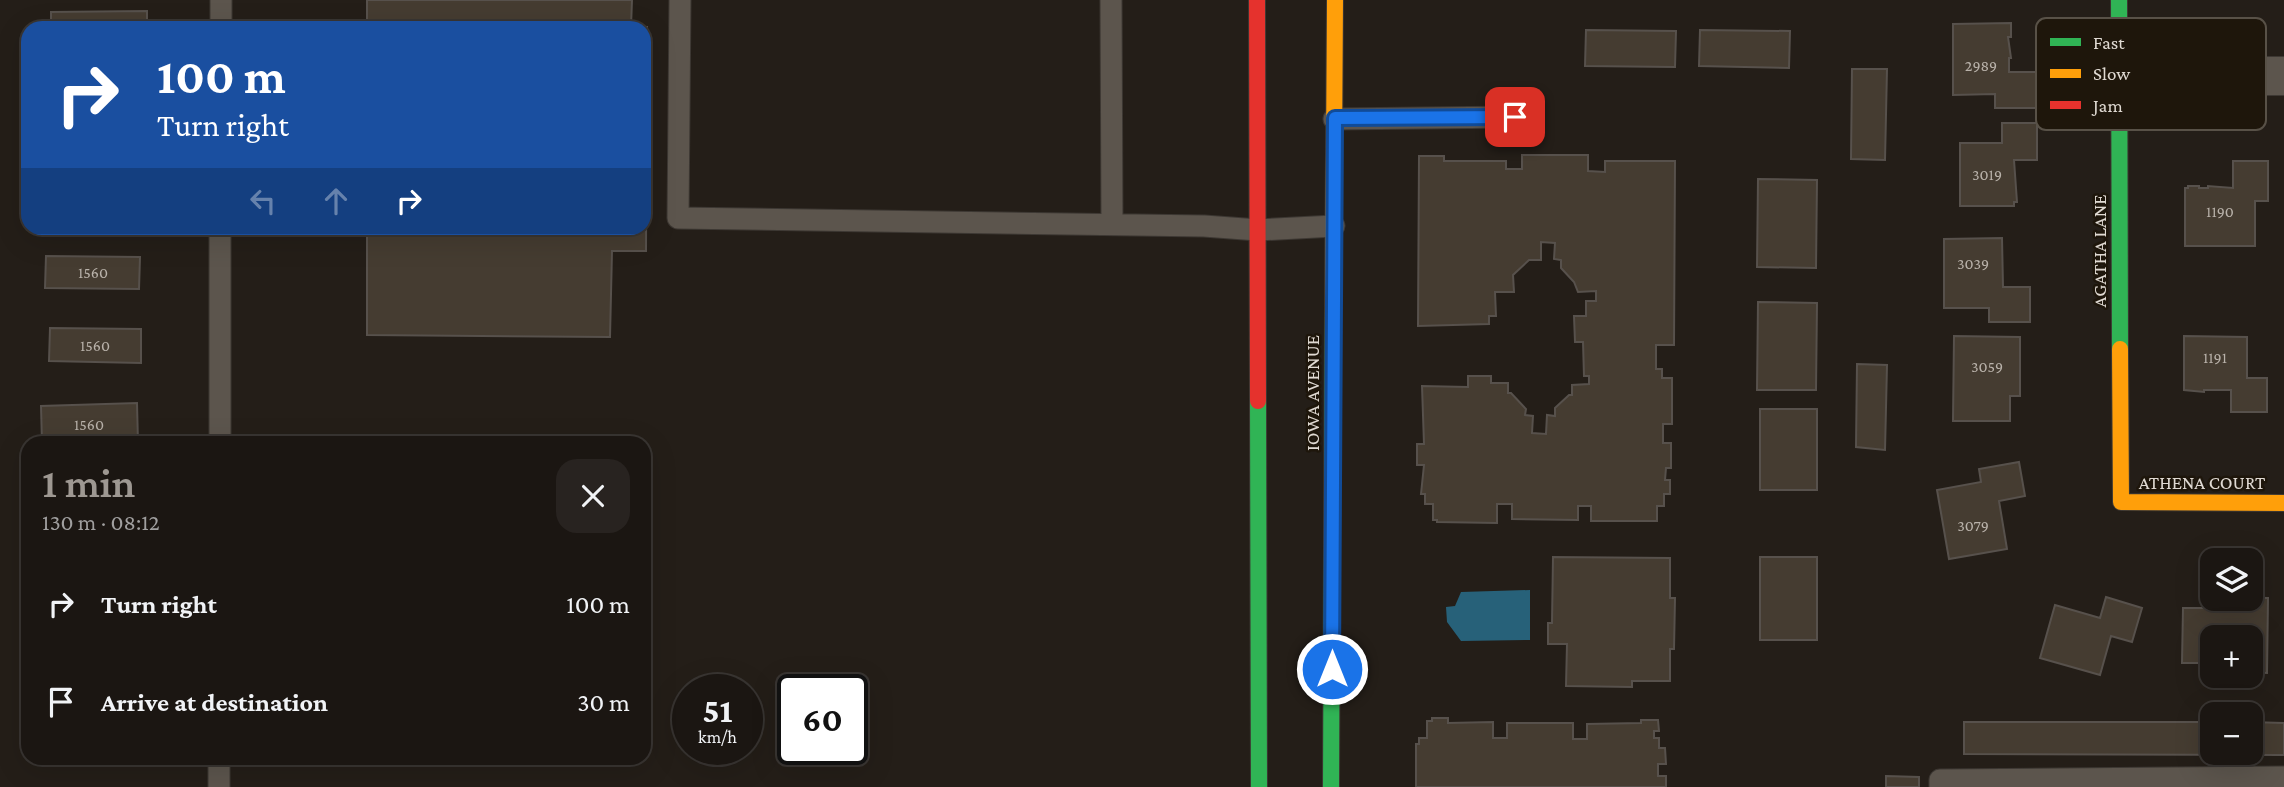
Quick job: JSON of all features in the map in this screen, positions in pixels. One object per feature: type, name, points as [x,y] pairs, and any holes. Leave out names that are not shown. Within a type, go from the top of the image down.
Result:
[{"type":"main road","points":[[1257,0],[1259,787]]},
{"type":"main road","name":"IOWA AVENUE","points":[[1331,787],[1335,0]]},
{"type":"main road","name":"AGATHA LANE","points":[[2119,0],[2119,18]]},
{"type":"main road","name":"AGATHA LANE","points":[[2120,130],[2121,502]]},
{"type":"main road","name":"ATHENA COURT","points":[[2121,502],[2284,503]]},
{"type":"street","points":[[2266,76],[2284,76]]},
{"type":"lane","points":[[221,0],[221,21]]},
{"type":"lane","points":[[680,0],[678,218],[1112,224],[1258,230],[1334,226]]},
{"type":"lane","points":[[1111,0],[1112,224]]},
{"type":"lane","points":[[1335,118],[1515,117]]},
{"type":"lane","points":[[220,235],[220,436]]},
{"type":"lane","points":[[219,765],[219,787]]},
{"type":"lane","points":[[1940,787],[1940,780],[2284,777]]},
{"type":"water","points":[[1530,590],[1530,640],[1461,641],[1447,622],[1446,607],[1455,606],[1461,592]]},
{"type":"building","points":[[367,0],[632,0],[631,21],[367,21]]},
{"type":"building","points":[[147,11],[147,21],[51,21],[51,12]]},
{"type":"building","points":[[2011,23],[2011,37],[2008,37],[2011,58],[2009,72],[2036,72],[2036,108],[1995,108],[1995,94],[1953,95],[1953,24]]},
{"type":"building","points":[[1586,30],[1676,31],[1675,67],[1585,66]]},
{"type":"building","points":[[1700,30],[1790,31],[1789,68],[1699,66]]},
{"type":"building","points":[[1852,69],[1887,69],[1885,160],[1851,159]]},
{"type":"building","points":[[2002,123],[2036,123],[2037,160],[2014,160],[2017,202],[2014,202],[2014,206],[1960,206],[1960,143],[2002,143]]},
{"type":"building","points":[[1522,155],[1588,155],[1588,171],[1605,172],[1605,161],[1675,161],[1674,345],[1656,345],[1656,369],[1662,369],[1662,378],[1672,378],[1672,424],[1663,424],[1663,443],[1671,443],[1671,468],[1666,468],[1665,480],[1670,480],[1670,494],[1664,494],[1664,506],[1657,506],[1657,521],[1591,521],[1591,506],[1578,506],[1578,520],[1512,519],[1512,504],[1497,504],[1497,523],[1437,522],[1433,520],[1433,504],[1425,504],[1425,494],[1421,494],[1424,465],[1417,465],[1417,444],[1424,444],[1422,386],[1468,387],[1468,376],[1491,376],[1491,383],[1508,383],[1508,393],[1526,409],[1525,415],[1533,416],[1532,433],[1546,434],[1547,415],[1555,416],[1555,408],[1572,395],[1572,385],[1589,384],[1589,376],[1584,376],[1583,342],[1575,342],[1574,316],[1586,316],[1586,301],[1596,301],[1596,291],[1578,292],[1574,282],[1561,268],[1561,260],[1554,259],[1555,243],[1541,242],[1541,260],[1529,260],[1513,275],[1514,292],[1495,292],[1496,316],[1489,316],[1489,324],[1418,326],[1419,156],[1444,156],[1444,161],[1506,161],[1506,169],[1522,169]]},
{"type":"building","points":[[2233,161],[2268,161],[2268,201],[2255,201],[2255,246],[2185,246],[2185,188],[2233,188]]},
{"type":"building","points":[[1758,179],[1817,180],[1816,268],[1757,267]]},
{"type":"building","points":[[367,235],[646,235],[646,251],[612,251],[610,337],[367,335]]},
{"type":"building","points":[[2002,238],[2003,287],[2030,287],[2030,322],[1989,322],[1989,308],[1944,308],[1944,239]]},
{"type":"building","points":[[46,256],[140,257],[139,289],[45,288]]},
{"type":"building","points":[[1758,302],[1817,303],[1816,390],[1757,390]]},
{"type":"building","points":[[50,328],[141,329],[141,363],[49,361]]},
{"type":"building","points":[[1954,336],[2020,337],[2020,396],[2010,396],[2010,421],[1953,421]]},
{"type":"building","points":[[2184,336],[2247,337],[2247,378],[2267,378],[2267,412],[2231,412],[2231,390],[2184,390]]},
{"type":"building","points":[[1857,364],[1887,365],[1885,450],[1856,447]]},
{"type":"building","points":[[137,403],[138,436],[42,436],[41,406]]},
{"type":"building","points":[[1760,409],[1817,409],[1817,490],[1760,490]]},
{"type":"building","points":[[2019,462],[2025,496],[1999,501],[2007,549],[1949,559],[1937,490],[1981,482],[1979,469]]},
{"type":"building","points":[[1553,557],[1670,558],[1670,598],[1675,598],[1670,681],[1632,681],[1632,687],[1566,686],[1567,644],[1548,644],[1548,623],[1552,623]]},
{"type":"building","points":[[1760,557],[1817,557],[1817,640],[1760,640]]},
{"type":"building","points":[[2106,597],[2142,608],[2132,642],[2111,636],[2100,675],[2040,658],[2055,605],[2100,618]]},
{"type":"building","points":[[2263,598],[2268,598],[2267,673],[2263,673],[2263,625],[2200,625],[2200,663],[2182,663],[2183,608],[2200,608],[2200,611],[2263,611]]},
{"type":"building","points":[[1432,718],[1448,718],[1448,723],[1493,722],[1493,738],[1507,738],[1507,723],[1573,723],[1573,739],[1587,739],[1587,724],[1658,720],[1659,731],[1654,731],[1654,738],[1659,738],[1659,748],[1665,748],[1666,764],[1658,764],[1658,776],[1666,776],[1666,787],[1416,787],[1416,744],[1419,744],[1419,738],[1427,738],[1427,721],[1432,721]]},
{"type":"building","points":[[1964,722],[2200,722],[2200,755],[1964,754]]},
{"type":"building","points":[[2263,722],[2284,723],[2284,755],[2263,755]]},
{"type":"building","points":[[1886,776],[1919,777],[1919,787],[1886,787]]},
{"type":"traffic: fast","points":[[2119,0],[2119,18]]},
{"type":"traffic: fast","points":[[2119,130],[2120,349]]},
{"type":"traffic: fast","points":[[1331,787],[1333,306]]},
{"type":"traffic: fast","points":[[1258,401],[1259,787]]},
{"type":"traffic: slow","points":[[1333,306],[1335,0]]},
{"type":"traffic: slow","points":[[2120,349],[2121,502],[2284,503]]},
{"type":"traffic: jam","points":[[1257,0],[1258,401]]},
{"type":"route","points":[[1332,669],[1335,118],[1515,117]]}]
